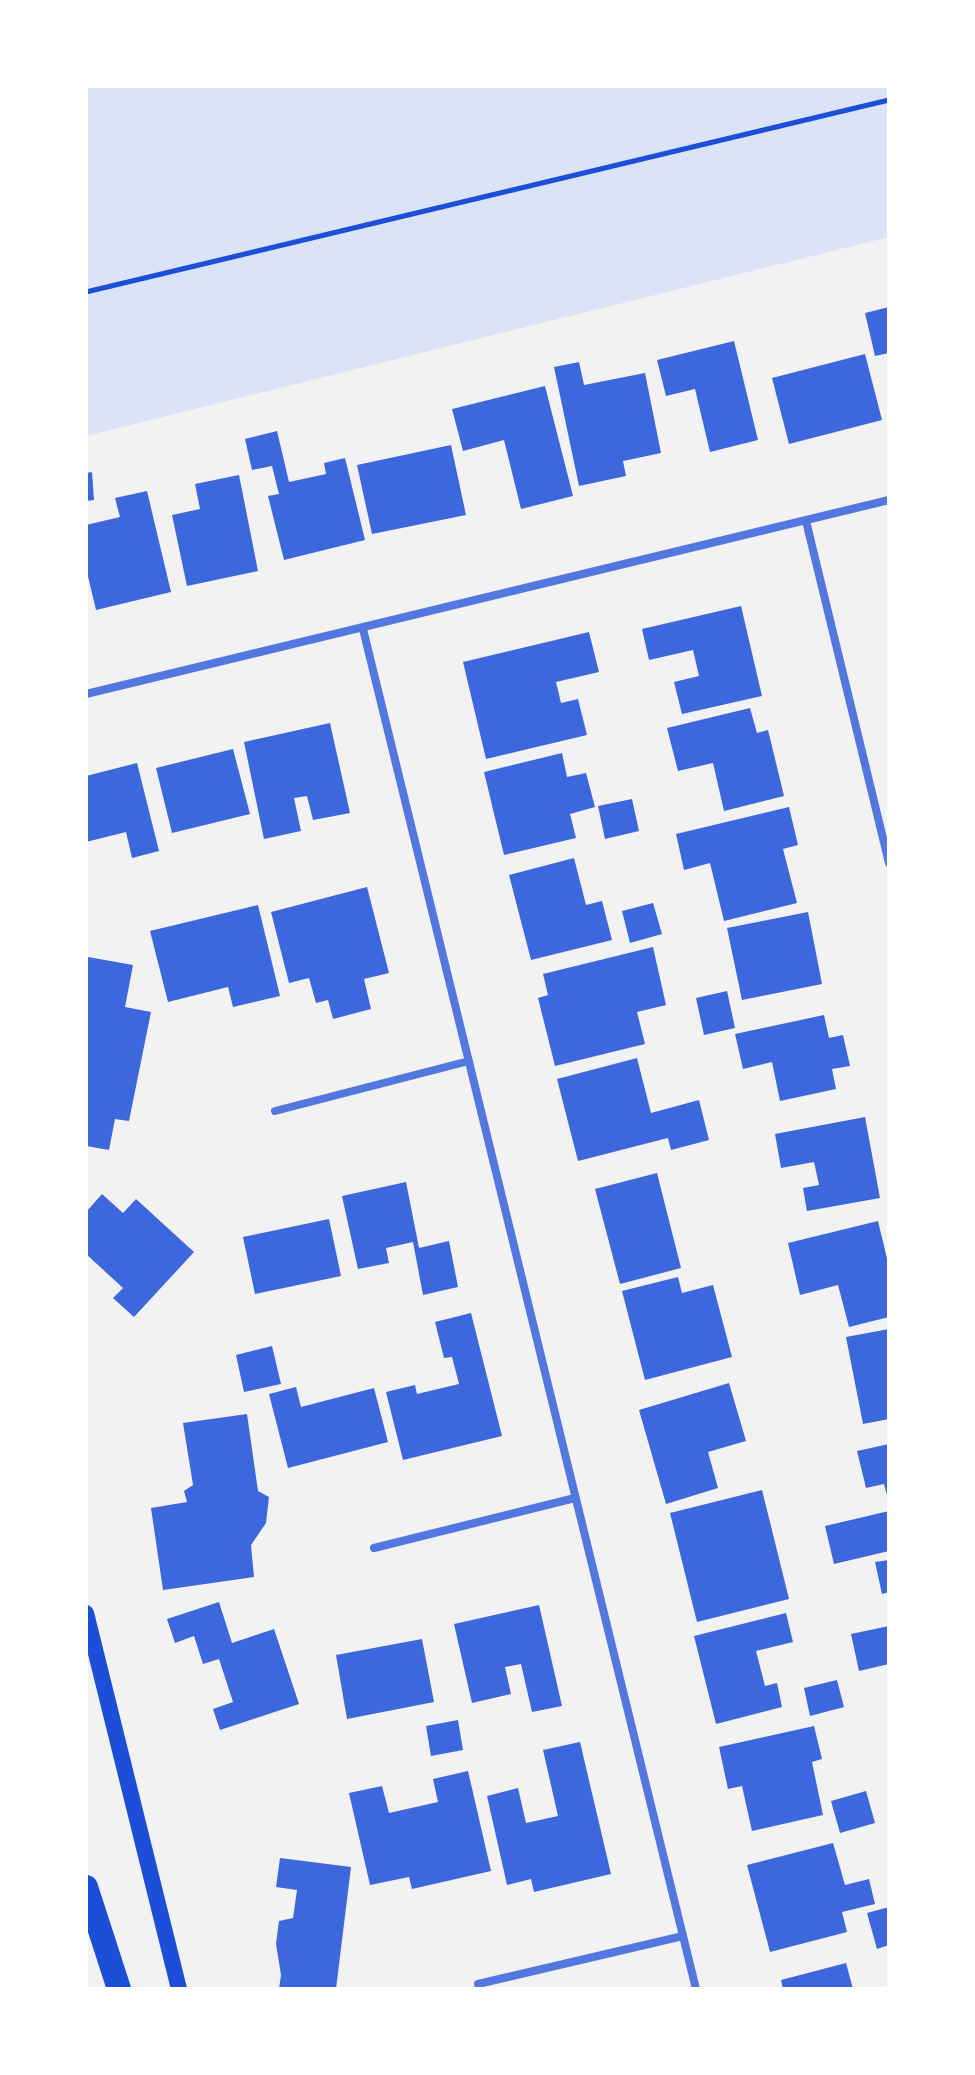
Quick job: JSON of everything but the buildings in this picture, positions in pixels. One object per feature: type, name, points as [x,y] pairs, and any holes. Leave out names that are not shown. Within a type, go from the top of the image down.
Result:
[{"type":"highway","points":[[86,1887],[119,1989]]},
{"type":"main road","points":[[86,1613],[179,1989]]},
{"type":"street","points":[[86,694],[889,500]]},
{"type":"street","points":[[806,521],[889,863]]},
{"type":"street","points":[[363,629],[696,1989]]},
{"type":"street","points":[[275,1111],[469,1061]]},
{"type":"street","points":[[374,1548],[575,1498]]},
{"type":"street","points":[[478,1984],[683,1936]]},
{"type":"path","points":[[86,292],[889,100]]},
{"type":"shaded area","points":[[86,86],[889,86],[889,237],[86,436]]}]
